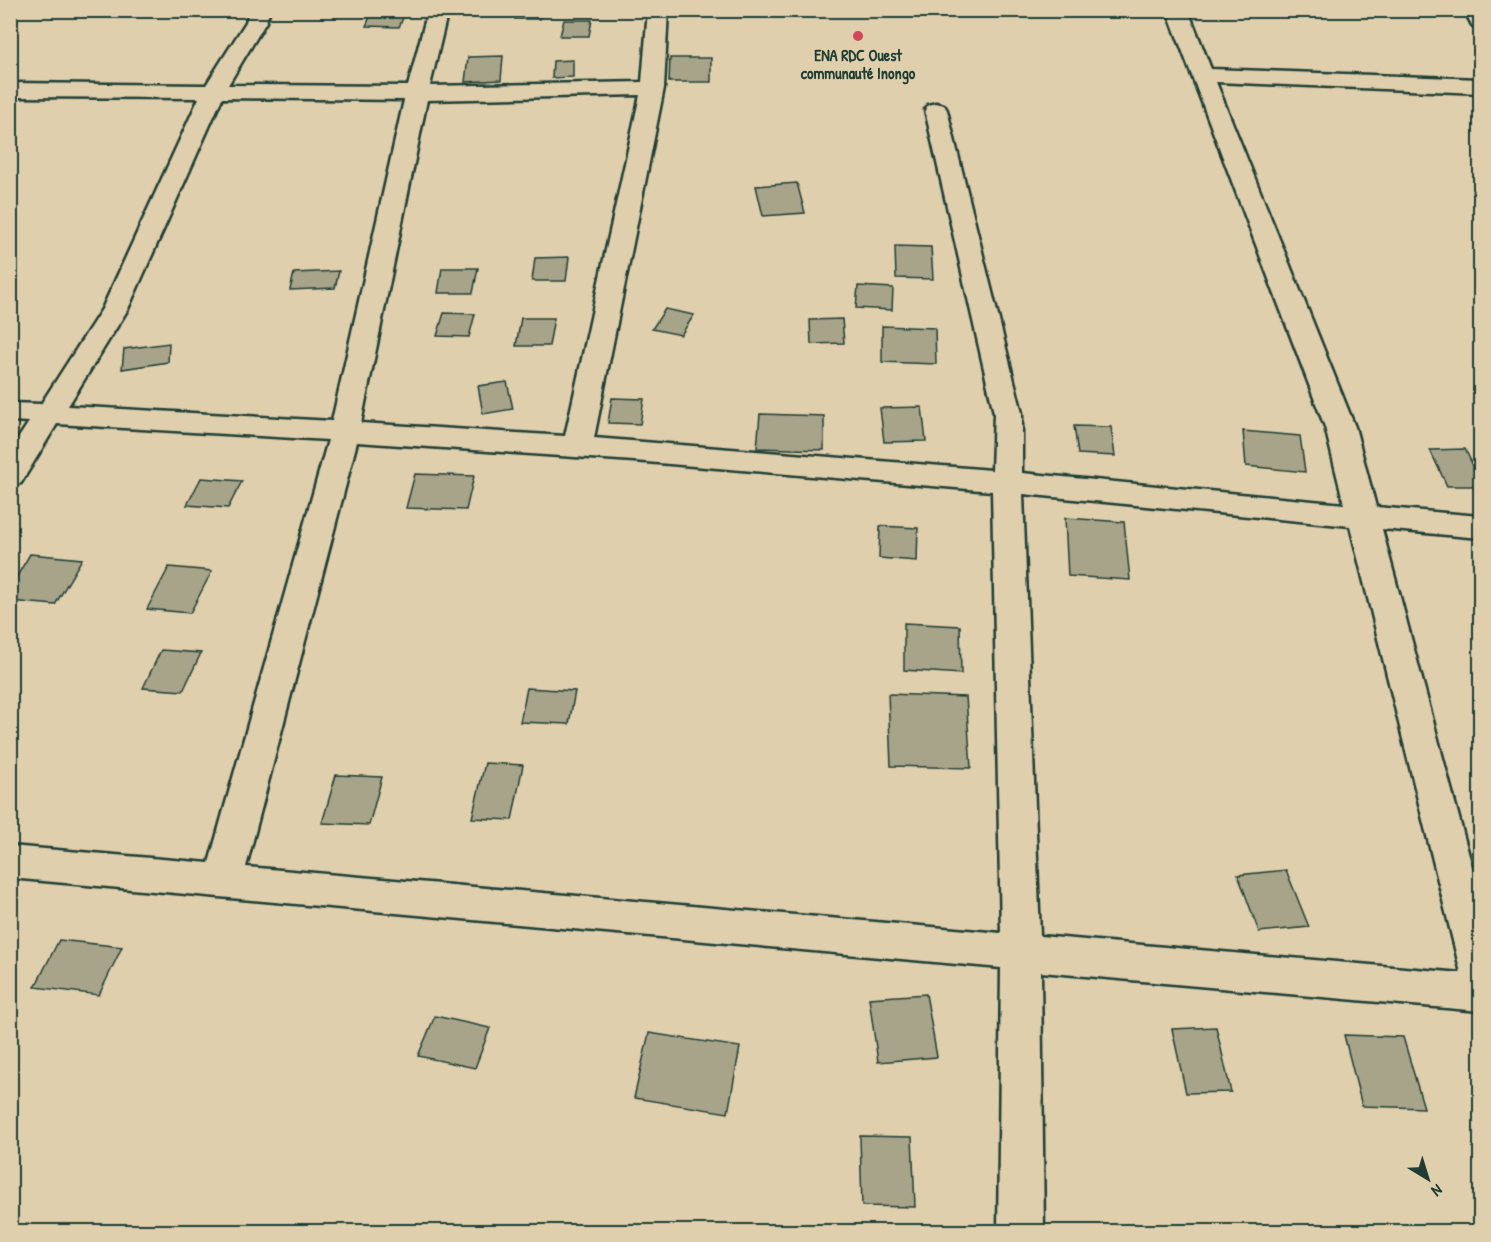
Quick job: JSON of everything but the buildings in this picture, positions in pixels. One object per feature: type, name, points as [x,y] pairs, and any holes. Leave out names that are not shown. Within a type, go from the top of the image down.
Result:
[{"type":"street","points":[[10,476],[115,309],[214,90],[256,22],[260,10]]},
{"type":"street","points":[[223,881],[345,430],[417,93],[438,10]]},
{"type":"street","points":[[577,447],[653,88],[658,10]]},
{"type":"street","points":[[1177,10],[1341,427],[1480,970]]},
{"type":"street","points":[[1474,10],[1480,24]]},
{"type":"street","points":[[1203,75],[1480,86]]},
{"type":"street","points":[[10,90],[417,93],[653,88]]},
{"type":"street","points":[[936,110],[1008,413],[1007,482],[1021,952],[1021,1232]]},
{"type":"street","points":[[10,412],[345,430],[577,447],[1007,482],[1480,527]]},
{"type":"street","points":[[10,862],[1480,993]]},
{"type":"place","name":"ENA RDC Ouest communauté Inongo","points":[[858,36]]}]
